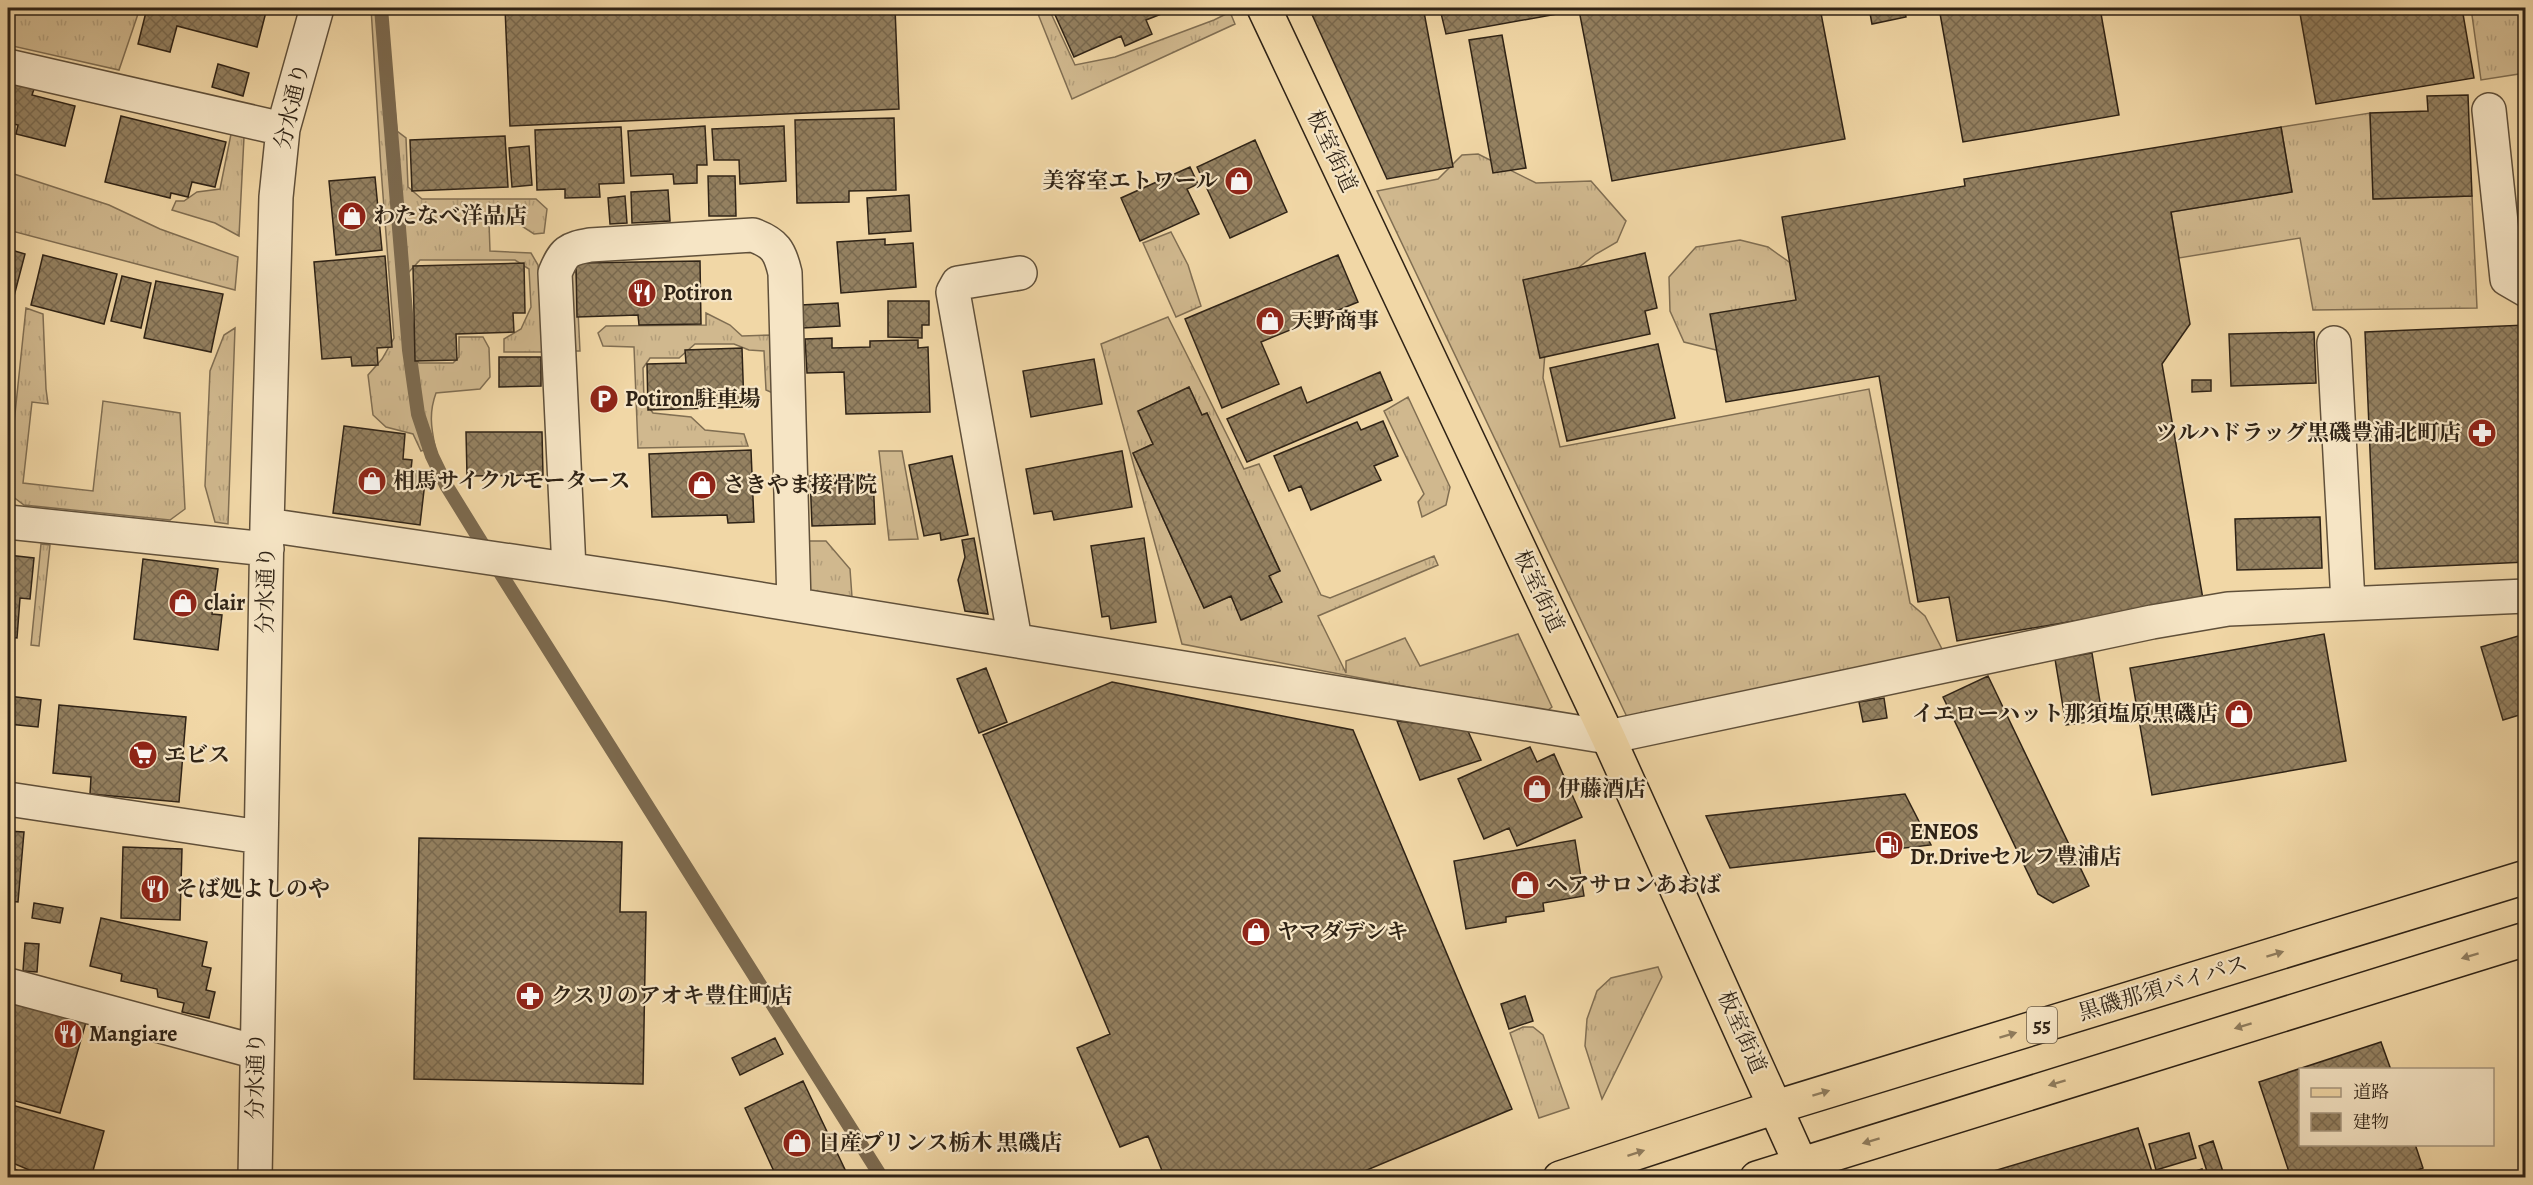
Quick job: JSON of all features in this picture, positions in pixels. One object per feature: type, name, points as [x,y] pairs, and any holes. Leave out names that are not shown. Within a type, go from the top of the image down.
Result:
[{"type":"main road","name":"板室街道","points":[[1264,8],[1608,737],[1804,1170]]},
{"type":"main road","name":"黒磯那須バイパス","points":[[1560,1178],[1776,1107],[2526,878]]},
{"type":"main road","points":[[1757,1178],[1804,1170],[2526,939]]},
{"type":"street","name":"分水通り","points":[[255,1178],[260,837],[276,197],[283,129],[317,8]]},
{"type":"street","points":[[8,66],[283,129]]},
{"type":"street","points":[[2489,110],[2507,279],[2526,290]]},
{"type":"street","points":[[569,569],[555,273],[561,258],[571,248],[590,245],[753,235],[768,240],[781,255],[785,273],[794,604]]},
{"type":"street","points":[[1016,640],[953,292],[958,283],[1020,273]]},
{"type":"street","points":[[2334,343],[2348,602]]},
{"type":"street","points":[[8,522],[267,537],[569,569],[1608,737],[2152,622],[2228,609],[2526,596]]},
{"type":"street","points":[[8,799],[260,837]]},
{"type":"street","points":[[8,985],[257,1052]]},
{"type":"green space","points":[[8,8],[140,8],[119,70],[8,45]]},
{"type":"green space","points":[[371,8],[386,8],[397,131],[406,138],[408,187],[422,199],[536,199],[547,209],[544,233],[534,234],[511,219],[489,222],[490,251],[531,253],[538,265],[544,352],[504,352],[504,339],[521,329],[531,307],[529,269],[515,260],[420,260],[408,273],[413,356],[419,363],[453,363],[459,357],[459,337],[483,337],[489,348],[490,377],[480,389],[436,393],[431,420],[435,446],[421,451],[413,434],[386,427],[373,415],[368,375],[382,359],[394,338]]},
{"type":"green space","points":[[2471,8],[2525,8],[2525,73],[2481,80]]},
{"type":"green space","points":[[1049,9],[1075,65],[1115,57],[1230,12],[1235,24],[1072,99],[1038,14]]},
{"type":"green space","points":[[2370,113],[2374,199],[2472,196],[2477,308],[2313,310],[2300,238],[2179,258],[2171,212],[2292,192],[2281,127]]},
{"type":"green space","points":[[232,129],[244,137],[239,236],[215,223],[172,210],[176,201],[184,201],[197,192],[220,189]]},
{"type":"green space","points":[[1478,154],[1536,183],[1591,181],[1626,221],[1617,242],[1596,254],[1550,290],[1543,378],[1560,447],[1869,389],[1910,603],[1925,616],[1943,651],[1627,717],[1377,191],[1438,179],[1462,155]]},
{"type":"green space","points":[[11,173],[109,205],[160,229],[238,257],[235,290],[8,230],[8,188]]},
{"type":"green space","points":[[1171,232],[1188,265],[1201,306],[1176,317],[1143,243]]},
{"type":"green space","points":[[1740,240],[1768,247],[1796,267],[1797,314],[1728,353],[1684,342],[1670,311],[1669,277],[1696,247]]},
{"type":"green space","points":[[576,271],[580,351],[571,351],[568,277]]},
{"type":"green space","points":[[26,308],[43,314],[48,404],[32,402],[23,483],[93,491],[103,401],[180,413],[185,509],[170,520],[24,505],[12,496],[8,481]]},
{"type":"green space","points":[[706,313],[730,325],[742,336],[774,335],[773,393],[766,390],[764,351],[749,350],[734,344],[695,344],[679,358],[650,358],[643,368],[644,401],[653,413],[691,417],[705,430],[744,434],[748,446],[638,448],[634,347],[603,346],[598,333],[606,326],[706,325]]},
{"type":"green space","points":[[1168,317],[1244,469],[1259,464],[1321,595],[1330,598],[1434,556],[1438,565],[1318,616],[1346,673],[1346,661],[1405,638],[1420,666],[1518,634],[1552,707],[1544,713],[1182,644],[1101,344]],"holes":[[[1189,387],[1202,415],[1207,413],[1280,571],[1269,576],[1281,601],[1242,620],[1231,596],[1204,608],[1133,453],[1153,444],[1138,411]]]},
{"type":"green space","points":[[235,328],[228,524],[215,522],[205,486],[210,371],[224,335]]},
{"type":"green space","points":[[1408,397],[1450,487],[1446,505],[1422,517],[1418,502],[1424,494],[1384,411]]},
{"type":"green space","points":[[879,451],[902,451],[918,539],[889,540]]},
{"type":"green space","points":[[805,541],[826,541],[850,569],[852,597],[808,590]]},
{"type":"green space","points":[[41,544],[50,545],[39,646],[31,645]]},
{"type":"green space","points":[[1658,967],[1662,977],[1602,1099],[1585,1046],[1587,1019],[1597,991],[1611,978]]},
{"type":"green space","points":[[1523,1027],[1533,1027],[1543,1035],[1569,1108],[1539,1118],[1510,1033]]},
{"type":"building","points":[[147,8],[267,8],[257,47],[177,26],[170,52],[138,44]]},
{"type":"building","points":[[505,8],[895,8],[899,109],[510,126]]},
{"type":"building","points":[[1052,8],[1168,8],[1169,11],[1146,20],[1152,34],[1125,46],[1121,36],[1074,57]]},
{"type":"building","points":[[1309,8],[1820,8],[1845,139],[1612,181],[1579,10],[1446,34],[1440,9],[1424,12],[1453,167],[1387,179]]},
{"type":"building","points":[[1869,8],[1904,8],[1906,17],[1872,24]]},
{"type":"building","points":[[1939,8],[2100,8],[2119,115],[1963,142]]},
{"type":"building","points":[[2299,8],[2462,8],[2474,78],[2316,104]]},
{"type":"building","points":[[1502,35],[1526,168],[1493,173],[1469,40]]},
{"type":"building","points":[[218,64],[249,73],[243,96],[212,87]]},
{"type":"building","points":[[8,82],[34,89],[32,95],[75,106],[65,146],[16,134],[18,125],[8,123]]},
{"type":"building","points":[[2523,87],[2526,87],[2526,114]]},
{"type":"building","points":[[2468,95],[2472,196],[2373,199],[2370,113],[2428,111],[2427,96]]},
{"type":"building","points":[[121,116],[226,142],[215,187],[192,182],[188,197],[171,193],[170,198],[105,182]]},
{"type":"building","points":[[894,118],[896,190],[849,191],[849,202],[797,203],[795,120]]},
{"type":"building","points":[[705,126],[707,165],[697,165],[697,183],[674,184],[673,174],[631,176],[628,131]]},
{"type":"building","points":[[784,126],[786,181],[740,184],[739,160],[714,160],[712,129]]},
{"type":"building","points":[[621,127],[624,183],[599,184],[600,197],[565,198],[565,189],[537,190],[535,130]]},
{"type":"building","points":[[2281,127],[2292,192],[2171,212],[2190,324],[2162,364],[2203,599],[1957,641],[1949,597],[1918,602],[1879,376],[1726,402],[1710,314],[1796,300],[1782,217],[1965,186],[1964,179]]},
{"type":"building","points":[[505,136],[508,187],[412,191],[410,140]]},
{"type":"building","points":[[1255,140],[1287,212],[1230,238],[1197,167]]},
{"type":"building","points":[[529,146],[532,185],[512,187],[509,148]]},
{"type":"building","points":[[1190,167],[1198,184],[1187,189],[1199,214],[1140,241],[1121,198]]},
{"type":"building","points":[[708,176],[735,176],[736,216],[709,216]]},
{"type":"building","points":[[375,177],[382,250],[336,255],[329,181]]},
{"type":"building","points":[[668,190],[670,221],[632,223],[631,192]]},
{"type":"building","points":[[909,195],[911,231],[869,234],[867,198]]},
{"type":"building","points":[[625,196],[627,223],[610,224],[608,198]]},
{"type":"building","points":[[885,239],[885,245],[913,243],[916,287],[841,293],[837,242]]},
{"type":"building","points":[[8,249],[25,254],[13,300],[8,298]]},
{"type":"building","points":[[1645,253],[1657,308],[1645,311],[1650,334],[1540,358],[1523,280]]},
{"type":"building","points":[[43,255],[117,274],[104,324],[31,305]]},
{"type":"building","points":[[1338,255],[1358,302],[1261,342],[1279,384],[1222,408],[1185,319]]},
{"type":"building","points":[[385,256],[392,347],[377,348],[378,365],[352,366],[351,357],[322,359],[314,262]]},
{"type":"building","points":[[700,261],[701,324],[639,325],[638,315],[577,317],[576,263]]},
{"type":"building","points":[[524,263],[525,313],[513,313],[514,332],[456,334],[457,360],[415,361],[413,266]]},
{"type":"building","points":[[122,276],[151,283],[141,328],[111,321]]},
{"type":"building","points":[[156,281],[223,294],[211,352],[144,338]]},
{"type":"building","points":[[888,301],[929,301],[929,325],[922,325],[922,338],[888,337]]},
{"type":"building","points":[[838,303],[840,326],[802,328],[801,305]]},
{"type":"building","points":[[2526,325],[2526,562],[2375,569],[2365,332]]},
{"type":"building","points":[[2314,332],[2316,383],[2231,386],[2229,334]]},
{"type":"building","points":[[832,338],[832,348],[870,347],[870,341],[918,340],[918,348],[928,347],[930,412],[846,414],[844,372],[807,373],[805,339]]},
{"type":"building","points":[[1658,344],[1675,418],[1567,441],[1550,368]]},
{"type":"building","points":[[742,348],[744,407],[648,410],[647,364],[686,363],[685,350]]},
{"type":"building","points":[[499,357],[541,357],[541,386],[499,387]]},
{"type":"building","points":[[1094,359],[1102,404],[1031,417],[1023,371]]},
{"type":"building","points":[[1380,372],[1392,400],[1247,462],[1227,419],[1301,387],[1307,403]]},
{"type":"building","points":[[2192,380],[2211,380],[2211,391],[2192,392]]},
{"type":"building","points":[[1189,387],[1202,415],[1207,413],[1280,571],[1269,576],[1282,602],[1241,620],[1231,596],[1204,608],[1133,453],[1153,444],[1138,411]]},
{"type":"building","points":[[1383,421],[1398,456],[1374,466],[1381,480],[1311,510],[1301,486],[1289,491],[1274,456],[1357,422],[1361,430]]},
{"type":"building","points":[[344,426],[405,434],[403,459],[412,460],[411,470],[426,473],[420,525],[333,513]]},
{"type":"building","points":[[466,432],[542,432],[543,475],[467,476]]},
{"type":"building","points":[[751,450],[754,522],[728,523],[727,515],[652,517],[649,454]]},
{"type":"building","points":[[1122,451],[1132,507],[1054,520],[1052,511],[1034,514],[1026,469]]},
{"type":"building","points":[[952,456],[968,535],[941,540],[940,533],[924,536],[909,465]]},
{"type":"building","points":[[873,474],[875,524],[812,526],[810,476]]},
{"type":"building","points":[[2320,517],[2322,568],[2237,570],[2235,519]]},
{"type":"building","points":[[974,538],[988,614],[965,611],[958,580],[965,557],[962,540]]},
{"type":"building","points":[[1144,538],[1156,622],[1111,629],[1109,616],[1102,617],[1091,546]]},
{"type":"building","points":[[8,555],[34,558],[30,599],[20,598],[17,638],[8,637]]},
{"type":"building","points":[[143,559],[218,569],[212,614],[222,615],[218,650],[134,639]]},
{"type":"building","points":[[2324,634],[2346,761],[2152,795],[2130,668]]},
{"type":"building","points":[[2525,634],[2526,713],[2503,720],[2481,647]]},
{"type":"building","points":[[2092,653],[2103,720],[2066,725],[2055,659]]},
{"type":"building","points":[[986,668],[1007,722],[979,733],[957,679]]},
{"type":"building","points":[[1988,676],[2089,886],[2053,903],[2038,894],[1943,697]]},
{"type":"building","points":[[1112,682],[1353,730],[1512,1109],[1348,1178],[1165,1178],[1148,1136],[1120,1147],[1077,1048],[1110,1034],[983,735]]},
{"type":"building","points":[[8,696],[41,700],[38,727],[8,724]]},
{"type":"building","points":[[1884,698],[1887,718],[1863,722],[1859,702]]},
{"type":"building","points":[[59,705],[186,717],[179,802],[90,794],[91,777],[53,773]]},
{"type":"building","points":[[1397,721],[1467,729],[1481,760],[1420,780]]},
{"type":"building","points":[[1530,747],[1537,762],[1554,754],[1582,817],[1517,846],[1509,828],[1484,839],[1458,779]]},
{"type":"building","points":[[1905,794],[1931,845],[1730,868],[1706,816]]},
{"type":"building","points":[[8,831],[24,832],[18,902],[8,901]]},
{"type":"building","name":"クスリのアオキ豊住町店","points":[[419,838],[622,842],[620,912],[646,912],[643,1084],[414,1079]]},
{"type":"building","points":[[1575,840],[1584,896],[1543,903],[1544,911],[1506,917],[1506,922],[1466,929],[1454,861]]},
{"type":"building","points":[[123,847],[182,849],[180,920],[121,918]]},
{"type":"building","points":[[34,903],[63,908],[60,923],[32,918]]},
{"type":"building","points":[[101,918],[207,942],[202,966],[211,968],[206,990],[215,992],[209,1018],[182,1012],[184,1003],[158,997],[157,989],[121,981],[122,974],[90,966]]},
{"type":"building","points":[[25,943],[39,944],[37,972],[23,971]]},
{"type":"building","points":[[1525,996],[1533,1021],[1509,1029],[1501,1004]]},
{"type":"building","points":[[8,1001],[86,1022],[60,1113],[8,1099]]},
{"type":"building","points":[[775,1038],[783,1054],[740,1075],[732,1058]]},
{"type":"building","points":[[2381,1042],[2390,1068],[2302,1068]]},
{"type":"building","points":[[2299,1069],[2299,1146],[2416,1146],[2423,1168],[2395,1178],[2291,1178],[2259,1082]]},
{"type":"building","name":"日産プリンス栃木 黒磯店","points":[[803,1081],[849,1178],[777,1178],[745,1108]]},
{"type":"building","points":[[8,1104],[104,1131],[91,1178],[48,1178],[8,1161]]},
{"type":"building","points":[[2138,1128],[2154,1178],[1989,1178],[1987,1173]]},
{"type":"building","points":[[2189,1133],[2196,1158],[2156,1170],[2149,1144]]},
{"type":"building","points":[[2213,1141],[2225,1178],[2209,1178],[2199,1146]]},
{"type":"building","points":[[8,1166],[33,1178],[8,1178]]},
{"type":"building","points":[[2202,1169],[2204,1178],[2174,1178]]},
{"type":"building","name":"日産プリンス栃木 黒磯店","points":[[873,1171],[876,1178],[858,1178]]},
{"type":"waterway","points":[[381,8],[409,350],[418,414],[432,456],[446,485],[501,574],[882,1178]]},
{"type":"place","name":"美容室エトワール","points":[[1239,181]]},
{"type":"place","name":"わたなべ洋品店","points":[[352,216]]},
{"type":"place","name":"Potiron","points":[[642,293]]},
{"type":"place","name":"天野商事","points":[[1270,321]]},
{"type":"place","name":"Potiron駐車場","points":[[604,399]]},
{"type":"place","name":"ツルハドラッグ黒磯豊浦北町店","points":[[2482,433]]},
{"type":"place","name":"相馬サイクルモータース","points":[[372,481]]},
{"type":"place","name":"さきやま接骨院","points":[[702,485]]},
{"type":"place","name":"clair","points":[[183,603]]},
{"type":"place","name":"イエローハット那須塩原黒磯店","points":[[2239,714]]},
{"type":"place","name":"エビス","points":[[143,755]]},
{"type":"place","name":"伊藤酒店","points":[[1537,789]]},
{"type":"place","name":"ENEOS Dr.Driveセルフ豊浦店","points":[[1889,845]]},
{"type":"place","name":"ヘアサロンあおば","points":[[1525,885]]},
{"type":"place","name":"そば処よしのや","points":[[155,889]]},
{"type":"place","name":"ヤマダデンキ","points":[[1256,932]]},
{"type":"place","name":"クスリのアオキ豊住町店","points":[[530,996]]},
{"type":"place","name":"Mangiare","points":[[68,1034]]},
{"type":"place","name":"日産プリンス栃木 黒磯店","points":[[797,1143]]}]
